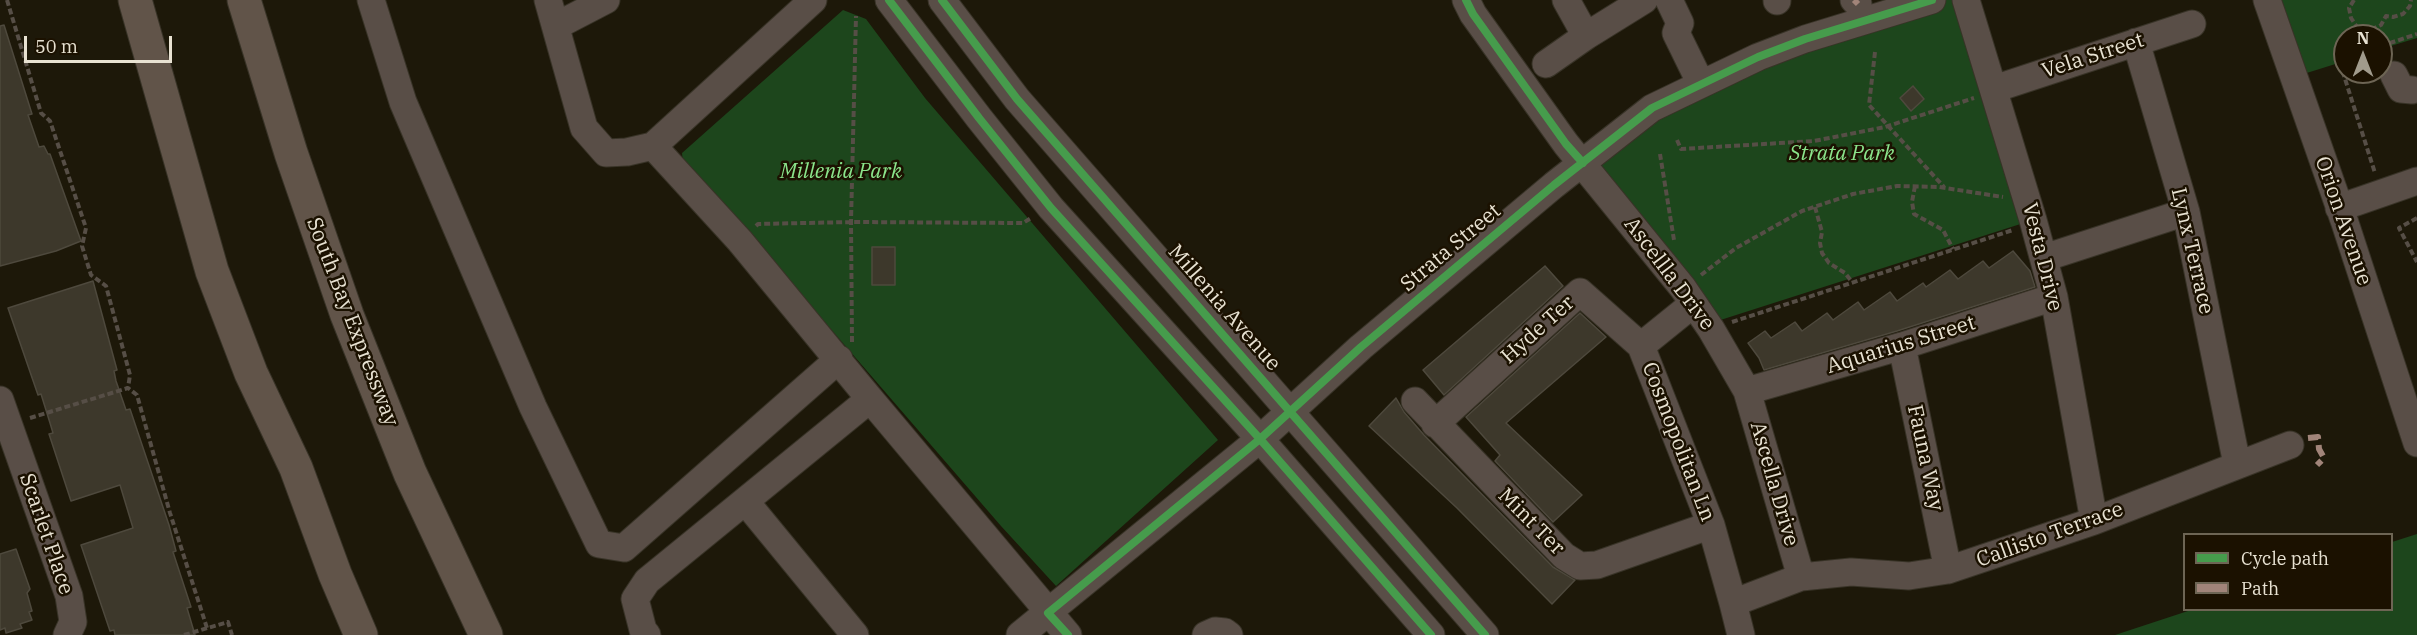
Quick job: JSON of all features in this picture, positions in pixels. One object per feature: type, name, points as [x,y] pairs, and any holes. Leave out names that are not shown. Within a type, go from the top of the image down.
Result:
[{"type":"highway","points":[[135,0],[212,271],[251,374],[296,468],[335,574],[361,635]]},
{"type":"highway","name":"South Bay Expressway","points":[[244,0],[291,153],[347,315],[410,473],[486,635]]},
{"type":"street","points":[[371,0],[404,102],[534,407],[599,544],[624,548],[838,359]]},
{"type":"street","points":[[548,0],[584,128],[606,153],[627,152],[653,146],[813,0]]},
{"type":"street","points":[[556,26],[606,0]]},
{"type":"street","points":[[889,0],[1051,208],[1260,439],[1431,635]]},
{"type":"street","name":"Millenia Avenue","points":[[942,0],[1017,99],[1485,635]]},
{"type":"street","name":"Ascellla Drive","points":[[1466,0],[1473,14],[1566,144],[1688,296],[1711,328],[1748,391]]},
{"type":"street","points":[[1566,0],[1586,36]]},
{"type":"street","points":[[1546,64],[1644,0]]},
{"type":"street","name":"Strata Street","points":[[1020,635],[1260,439],[1370,340],[1582,163],[1652,108],[1758,57],[1805,39],[1932,0]]},
{"type":"street","name":"Vesta Drive","points":[[1966,0],[1986,93],[2044,258],[2054,297],[2094,521]]},
{"type":"street","name":"Orion Avenue","points":[[2267,0],[2417,443]]},
{"type":"street","points":[[1674,11],[1676,33],[1708,81]]},
{"type":"street","name":"Vela Street","points":[[1986,93],[2192,24]]},
{"type":"street","name":"Lynx Terrace","points":[[2136,42],[2186,212],[2237,464]]},
{"type":"street","points":[[653,146],[740,241],[1068,635]]},
{"type":"street","points":[[2339,208],[2417,181]]},
{"type":"street","points":[[2044,258],[2186,212]]},
{"type":"street","name":"Hyde Ter","points":[[1435,424],[1580,292],[1641,346]]},
{"type":"street","name":"Cosmopolitan Ln","points":[[1688,296],[1641,346],[1711,525],[1742,635]]},
{"type":"street","name":"Aquarius Street","points":[[1748,391],[1902,346],[2054,297]]},
{"type":"street","name":"Fauna Way","points":[[1902,346],[1948,570]]},
{"type":"street","name":"Ascella Drive","points":[[1748,391],[1801,577]]},
{"type":"street","points":[[647,635],[643,630],[635,599],[647,581],[870,399]]},
{"type":"street","name":"Mint Ter","points":[[1415,400],[1435,424],[1564,556],[1580,566],[1597,565],[1711,525]]},
{"type":"street","name":"Scarlet Place","points":[[4,412],[69,596],[73,622],[67,635]]},
{"type":"street","name":"Callisto Terrace","points":[[1801,577],[1851,572],[1908,576],[1948,570],[2094,521],[2290,445]]},
{"type":"street","points":[[745,501],[855,635]]},
{"type":"street","points":[[1733,603],[1801,577]]},
{"type":"street","points":[[1206,635],[1215,631],[1229,635]]},
{"type":"path","points":[[7,0],[41,113],[50,121],[86,228],[82,246],[91,275],[106,286],[130,375],[128,388]]},
{"type":"path","points":[[2354,0],[2349,8],[2351,18],[2357,27],[2370,30],[2381,25],[2386,16],[2393,17],[2403,14],[2410,6],[2411,0]]},
{"type":"path","points":[[838,359],[852,343],[851,222],[856,16]]},
{"type":"path","points":[[2393,42],[2417,34]]},
{"type":"path","points":[[1875,52],[1869,105],[1944,188]]},
{"type":"path","points":[[2347,84],[2378,180]]},
{"type":"path","points":[[1677,140],[1681,150],[1814,141],[1889,126],[1986,93]]},
{"type":"path","points":[[1660,154],[1674,241]]},
{"type":"path","points":[[1688,296],[1736,248],[1802,211],[1853,194],[1897,186],[1915,186],[1944,188],[2009,199]]},
{"type":"path","points":[[1915,186],[1912,202],[1914,214],[1943,230],[1953,249]]},
{"type":"path","points":[[1815,207],[1822,232],[1820,243],[1822,253],[1829,263],[1845,273],[1852,282]]},
{"type":"path","points":[[740,241],[758,224],[1023,223],[1051,208]]},
{"type":"path","points":[[2417,218],[2399,228],[2417,262]]},
{"type":"path","points":[[1711,328],[2021,227]]},
{"type":"path","points":[[4,412],[128,388],[137,395],[170,513],[207,627]]},
{"type":"path","points":[[184,635],[228,622],[232,635]]},
{"type":"green space","name":"Strata Park","points":[[1932,0],[1966,0],[2033,220],[1708,324],[1583,163],[1652,108]]},
{"type":"green space","points":[[2267,0],[2417,0],[2417,38],[2393,45],[2393,24],[2333,24],[2333,65],[2294,77]]},
{"type":"green space","name":"Millenia Park","points":[[843,10],[866,19],[925,98],[1218,440],[1056,586],[1001,526],[784,275],[683,164],[682,153]]},
{"type":"green space","points":[[2417,534],[2417,635],[2115,635],[2188,611],[2393,611],[2393,542]]},
{"type":"building","points":[[4,25],[32,114],[28,115],[39,147],[44,146],[50,154],[81,241],[56,251],[0,266],[0,26]]},
{"type":"building","points":[[1913,86],[1924,99],[1911,111],[1900,98]]},
{"type":"building","points":[[872,247],[895,247],[895,285],[872,285]]},
{"type":"building","points":[[2013,251],[2030,271],[2035,287],[1764,370],[1759,358],[1748,343],[1765,331],[1771,338],[1795,322],[1802,331],[1827,313],[1833,320],[1858,302],[1864,310],[1890,292],[1897,301],[1923,283],[1926,287],[1950,270],[1958,279],[1983,261],[1989,268]]},
{"type":"building","points":[[1545,266],[1563,286],[1444,395],[1423,370]]},
{"type":"building","points":[[93,281],[117,370],[114,371],[116,381],[126,410],[130,409],[169,525],[176,551],[173,552],[191,607],[187,608],[195,635],[115,635],[114,630],[110,631],[81,545],[133,528],[120,485],[71,501],[49,434],[53,433],[41,394],[38,395],[8,308]]},
{"type":"building","points":[[1580,313],[1606,337],[1506,423],[1582,495],[1553,522],[1495,461],[1500,455],[1466,417]]},
{"type":"building","points":[[1396,398],[1404,412],[1424,435],[1553,567],[1575,580],[1552,604],[1457,508],[1369,426]]},
{"type":"building","points":[[16,549],[30,589],[27,593],[32,620],[20,624],[22,628],[6,633],[5,628],[0,630],[0,554]]},
{"type":"marked path","points":[[1854,0],[1858,4]]},
{"type":"marked path","points":[[2308,438],[2318,437],[2319,449],[2324,458],[2317,465]]},
{"type":"cycle path","points":[[889,0],[1051,208],[1260,439],[1431,635]]},
{"type":"cycle path","points":[[942,0],[1017,99],[1485,635]]},
{"type":"cycle path","points":[[1466,0],[1473,14],[1566,144],[1583,163]]},
{"type":"cycle path","points":[[1068,635],[1048,613],[1260,439],[1361,347],[1554,185],[1652,108],[1758,57],[1805,39],[1932,0]]}]
